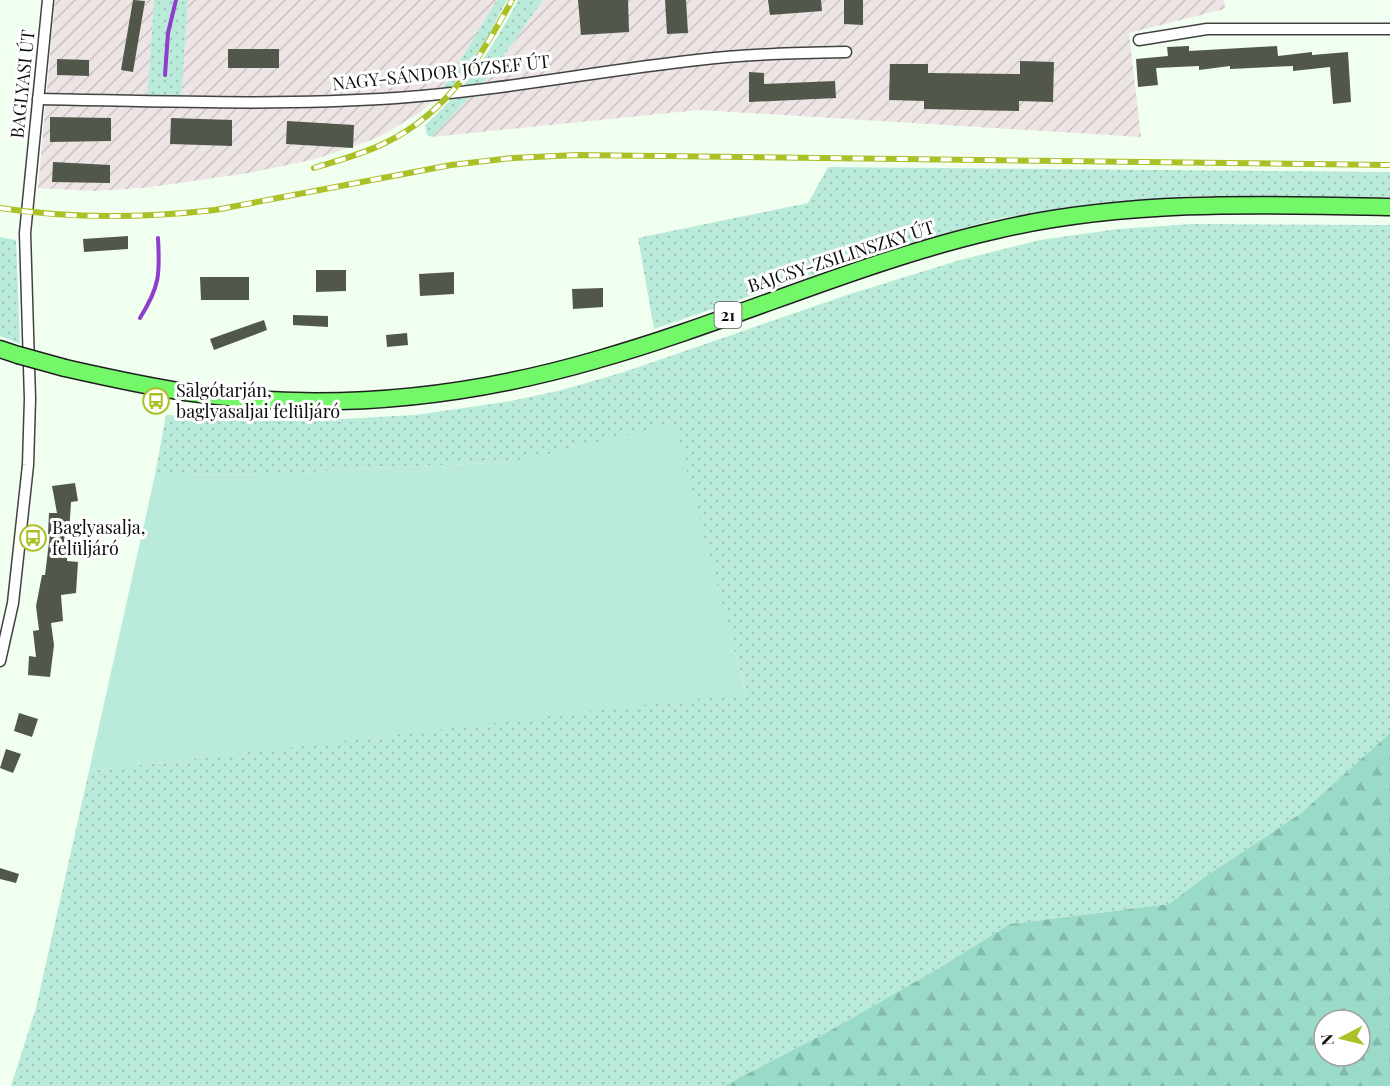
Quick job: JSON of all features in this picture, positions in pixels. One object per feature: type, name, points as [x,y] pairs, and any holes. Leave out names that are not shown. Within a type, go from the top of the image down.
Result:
[{"type":"main road","name":"BAJCSY-ZSILINSZKY ÚT","points":[[24,353],[65,368],[185,392],[262,400],[362,401],[453,393],[598,360],[896,257],[1000,229],[1149,208],[1390,207]]},
{"type":"main road","name":"21","points":[[0,349],[24,353]]},
{"type":"street","name":"BAGLYASI ÚT","points":[[0,661],[13,603],[28,465],[30,399],[24,353],[25,233],[48,0]]},
{"type":"street","points":[[1138,40],[1207,29],[1390,29]]},
{"type":"street","name":"NAGY-SÁNDOR JÓZSEF ÚT","points":[[38,99],[277,103],[369,99],[453,93],[707,59],[780,53],[846,52]]},
{"type":"shaded area","points":[[55,0],[154,0],[147,101],[181,101],[188,0],[497,0],[439,94],[421,112],[377,138],[316,159],[249,173],[144,188],[94,191],[38,188]]},
{"type":"shaded area","points":[[154,0],[188,0],[181,101],[147,101]]},
{"type":"shaded area","points":[[497,0],[507,0],[487,38],[454,86],[443,88]]},
{"type":"shaded area","points":[[518,0],[543,0],[490,75],[432,137],[427,135],[425,125],[478,67]]},
{"type":"shaded area","points":[[543,0],[1224,0],[1225,9],[1129,33],[1141,137],[699,110],[432,137],[490,75]]},
{"type":"shaded area","points":[[828,167],[1390,172],[1390,197],[1189,196],[1097,204],[996,219],[892,248],[654,329],[638,238],[808,203]]},
{"type":"shaded area","points":[[1192,224],[1390,225],[1390,733],[1300,814],[1209,874],[1169,904],[1010,924],[831,1030],[724,1086],[11,1086],[36,1008],[89,771],[746,692],[673,424],[517,462],[283,474],[155,475],[166,415],[304,421],[415,415],[511,401],[562,390],[624,372],[847,295],[960,260],[1040,240],[1118,229]]},
{"type":"shaded area","points":[[0,237],[16,240],[20,344],[0,336]]},
{"type":"shaded area","points":[[674,423],[746,693],[89,771],[155,475],[283,474],[517,462]]},
{"type":"green space","points":[[1390,733],[1390,1086],[724,1086],[831,1030],[1010,924],[1169,904],[1209,874],[1300,814]]},
{"type":"building","points":[[133,0],[145,1],[133,72],[121,70]]},
{"type":"building","points":[[578,0],[628,0],[629,32],[581,35]]},
{"type":"building","points":[[665,0],[686,0],[688,33],[667,34]]},
{"type":"building","points":[[768,0],[821,0],[822,11],[770,15]]},
{"type":"building","points":[[844,0],[863,0],[863,25],[844,24]]},
{"type":"building","points":[[1189,46],[1189,51],[1277,46],[1278,56],[1312,52],[1312,55],[1348,52],[1351,102],[1333,104],[1330,67],[1293,71],[1293,66],[1230,69],[1230,66],[1199,70],[1199,66],[1156,68],[1158,85],[1138,87],[1136,59],[1168,56],[1167,47]]},
{"type":"building","points":[[228,49],[279,49],[279,68],[228,68]]},
{"type":"building","points":[[57,59],[89,60],[89,76],[57,75]]},
{"type":"building","points":[[1020,61],[1054,62],[1053,102],[1019,101],[1019,111],[924,109],[924,101],[889,100],[890,64],[928,64],[928,73],[1020,74]]},
{"type":"building","points":[[749,72],[764,73],[764,84],[835,81],[836,98],[749,102]]},
{"type":"building","points":[[50,117],[111,118],[111,141],[50,142]]},
{"type":"building","points":[[171,118],[232,120],[232,146],[170,144]]},
{"type":"building","points":[[287,121],[354,125],[353,148],[286,144]]},
{"type":"building","points":[[53,162],[110,165],[110,183],[52,182]]},
{"type":"building","points":[[128,236],[128,249],[84,252],[83,239]]},
{"type":"building","points":[[316,270],[346,270],[346,291],[316,292]]},
{"type":"building","points":[[454,272],[454,294],[420,296],[419,274]]},
{"type":"building","points":[[200,277],[249,277],[249,300],[201,300]]},
{"type":"building","points":[[603,288],[603,307],[573,309],[572,289]]},
{"type":"building","points":[[293,315],[328,316],[328,327],[293,325]]},
{"type":"building","points":[[264,320],[267,330],[214,350],[210,339]]},
{"type":"building","points":[[407,333],[408,345],[387,347],[386,335]]},
{"type":"building","points":[[75,483],[78,501],[71,502],[69,534],[65,534],[63,554],[67,555],[67,561],[78,562],[76,593],[61,595],[63,621],[51,623],[54,645],[50,677],[28,675],[29,656],[36,657],[33,631],[39,630],[36,606],[42,575],[45,575],[50,534],[48,534],[49,513],[57,513],[52,486]]},
{"type":"building","points":[[19,713],[38,719],[32,737],[14,731]]},
{"type":"building","points":[[6,749],[21,754],[13,773],[0,768]]},
{"type":"building","points":[[0,868],[19,874],[16,883],[0,879]]},
{"type":"waterway","points":[[165,75],[168,33],[176,0]]},
{"type":"waterway","points":[[140,318],[152,297],[157,280],[158,238]]},
{"type":"railway","points":[[314,168],[387,142],[409,130],[428,115],[461,81],[475,62],[512,0]]},
{"type":"railway","points":[[0,208],[81,216],[188,213],[215,210],[451,165],[513,158],[577,155],[1390,165]]},
{"type":"place","name":"Salgótarján, baglyasaljai felüljáró","points":[[156,401]]},
{"type":"place","name":"Baglyasalja, felüljáró","points":[[33,538]]}]
